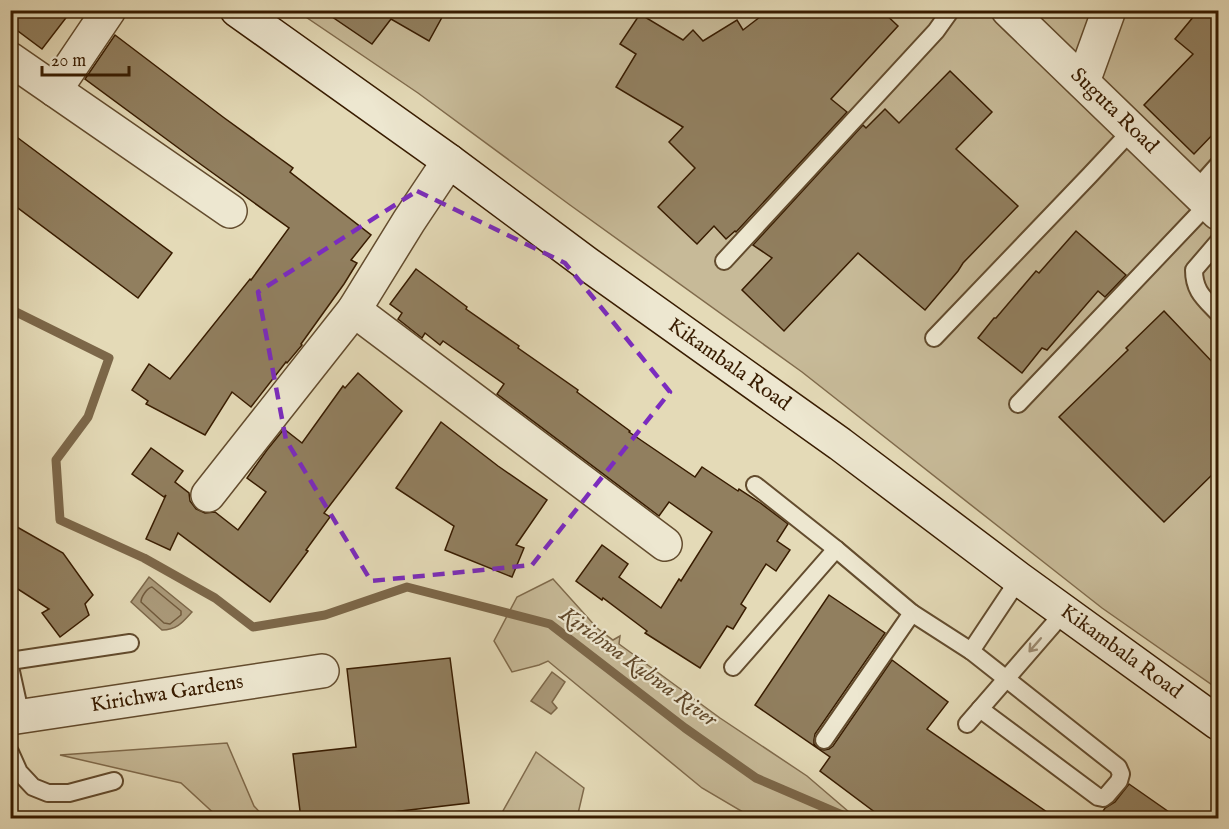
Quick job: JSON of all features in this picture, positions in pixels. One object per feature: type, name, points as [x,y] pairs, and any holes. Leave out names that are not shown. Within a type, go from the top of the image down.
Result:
[{"type":"street","points":[[55,90],[109,10]]},
{"type":"street","name":"Kikambala Road","points":[[237,10],[449,161],[595,270],[840,444],[1019,579],[1218,723]]},
{"type":"street","name":"Suguta Road","points":[[1008,10],[1208,202]]},
{"type":"street","points":[[1083,82],[1109,10]]},
{"type":"street","points":[[10,59],[230,211]]},
{"type":"street","points":[[208,495],[354,310],[449,161]]},
{"type":"street","points":[[354,310],[665,544]]},
{"type":"street","name":"Kirichwa Gardens","points":[[16,717],[322,671]]},
{"type":"lane","points":[[724,261],[936,31],[951,10]]},
{"type":"lane","points":[[934,338],[1090,176],[1132,129]]},
{"type":"lane","points":[[1018,404],[1208,202],[1218,165]]},
{"type":"lane","points":[[1218,242],[1194,270],[1194,283],[1218,313]]},
{"type":"lane","points":[[755,484],[912,613],[971,651],[1118,767],[1121,774],[1119,781],[1107,795],[1102,798],[1098,797],[980,709]]},
{"type":"lane","points":[[733,668],[836,549]]},
{"type":"lane","points":[[971,651],[1019,579]]},
{"type":"lane","points":[[967,724],[1065,611]]},
{"type":"lane","points":[[824,740],[912,613]]},
{"type":"lane","points":[[10,662],[130,643]]},
{"type":"lane","points":[[10,667],[16,717]]},
{"type":"lane","points":[[10,752],[19,772],[33,787],[48,793],[69,793],[114,781]]},
{"type":"highlighted area","points":[[417,191],[565,263],[670,392],[532,565],[371,581],[286,440],[258,292]]},
{"type":"shaded area","points":[[297,11],[1218,11],[1218,689],[1102,608],[802,372],[418,93]]},
{"type":"shaded area","points":[[553,579],[597,628],[613,640],[620,636],[619,644],[720,718],[807,776],[856,818],[753,818],[702,788],[548,661],[512,672],[494,641],[517,597]]},
{"type":"shaded area","points":[[227,743],[254,806],[265,818],[219,818],[181,783],[60,755]]},
{"type":"shaded area","points":[[536,752],[584,788],[577,818],[499,818]]},
{"type":"water","points":[[149,577],[192,612],[176,627],[162,630],[131,602]]},
{"type":"water","points":[[552,672],[565,682],[552,702],[557,708],[551,714],[531,701]]},
{"type":"building","points":[[10,10],[72,10],[42,49],[10,25]]},
{"type":"building","points":[[322,10],[446,10],[429,41],[391,19],[372,44]]},
{"type":"building","points":[[769,10],[881,10],[898,26],[831,99],[847,112],[736,232],[726,239],[714,226],[697,244],[658,207],[695,168],[669,142],[683,127],[616,87],[636,54],[620,44],[640,14],[683,40],[693,30],[703,41],[737,20],[743,30]]},
{"type":"building","points":[[1199,10],[1218,10],[1218,129],[1194,154],[1144,105],[1193,54],[1175,39]]},
{"type":"building","points":[[115,35],[293,168],[290,172],[371,235],[351,260],[357,263],[302,345],[251,407],[232,392],[205,435],[146,404],[148,401],[132,390],[149,364],[170,379],[251,280],[289,228],[85,79]]},
{"type":"building","points":[[950,71],[992,112],[956,149],[1018,206],[963,263],[925,310],[858,253],[784,331],[742,290],[772,258],[753,245],[863,125],[866,128],[885,109],[899,123]]},
{"type":"building","points":[[10,132],[172,253],[138,298],[10,202]]},
{"type":"building","points":[[1076,231],[1126,275],[1105,297],[1098,291],[1047,350],[1042,348],[1022,373],[978,338],[1036,271],[1039,273]]},
{"type":"building","points":[[416,269],[467,307],[466,309],[519,346],[518,348],[578,390],[577,392],[629,432],[695,477],[702,467],[759,502],[788,524],[777,541],[790,550],[776,571],[766,564],[741,604],[746,608],[733,629],[727,626],[700,668],[645,633],[647,631],[576,581],[602,545],[628,564],[619,577],[661,608],[712,532],[669,502],[659,516],[497,394],[504,384],[443,341],[440,345],[425,333],[422,338],[398,319],[402,313],[390,304]]},
{"type":"building","points":[[1164,311],[1218,368],[1218,469],[1164,522],[1059,417],[1128,350],[1126,348]]},
{"type":"building","points":[[358,373],[402,411],[324,513],[330,517],[270,602],[178,533],[170,550],[146,539],[166,495],[164,497],[132,474],[151,448],[183,471],[175,482],[189,493],[190,501],[196,509],[205,513],[215,512],[238,530],[266,492],[247,478],[267,450],[284,429],[302,443],[343,386],[345,388]]},
{"type":"building","points":[[441,422],[547,500],[516,545],[524,548],[512,577],[445,550],[454,526],[396,488]]},
{"type":"building","points":[[10,523],[63,553],[93,595],[85,604],[89,615],[60,637],[42,613],[49,609],[10,584]]},
{"type":"building","points":[[829,595],[885,633],[815,734],[814,744],[818,748],[824,750],[833,746],[892,660],[948,702],[927,729],[1057,819],[884,819],[820,771],[830,757],[755,705]]},
{"type":"building","points":[[450,658],[469,803],[332,819],[301,819],[293,754],[356,747],[347,669]]},
{"type":"building","points":[[1129,784],[1179,819],[1098,819],[1105,808],[1115,802]]},
{"type":"waterway","name":"Kirichwa Kubwa River","points":[[10,309],[109,358],[88,417],[56,460],[60,520],[144,558],[215,598],[253,627],[325,615],[407,587],[550,624],[685,728],[756,778],[849,818]]}]
